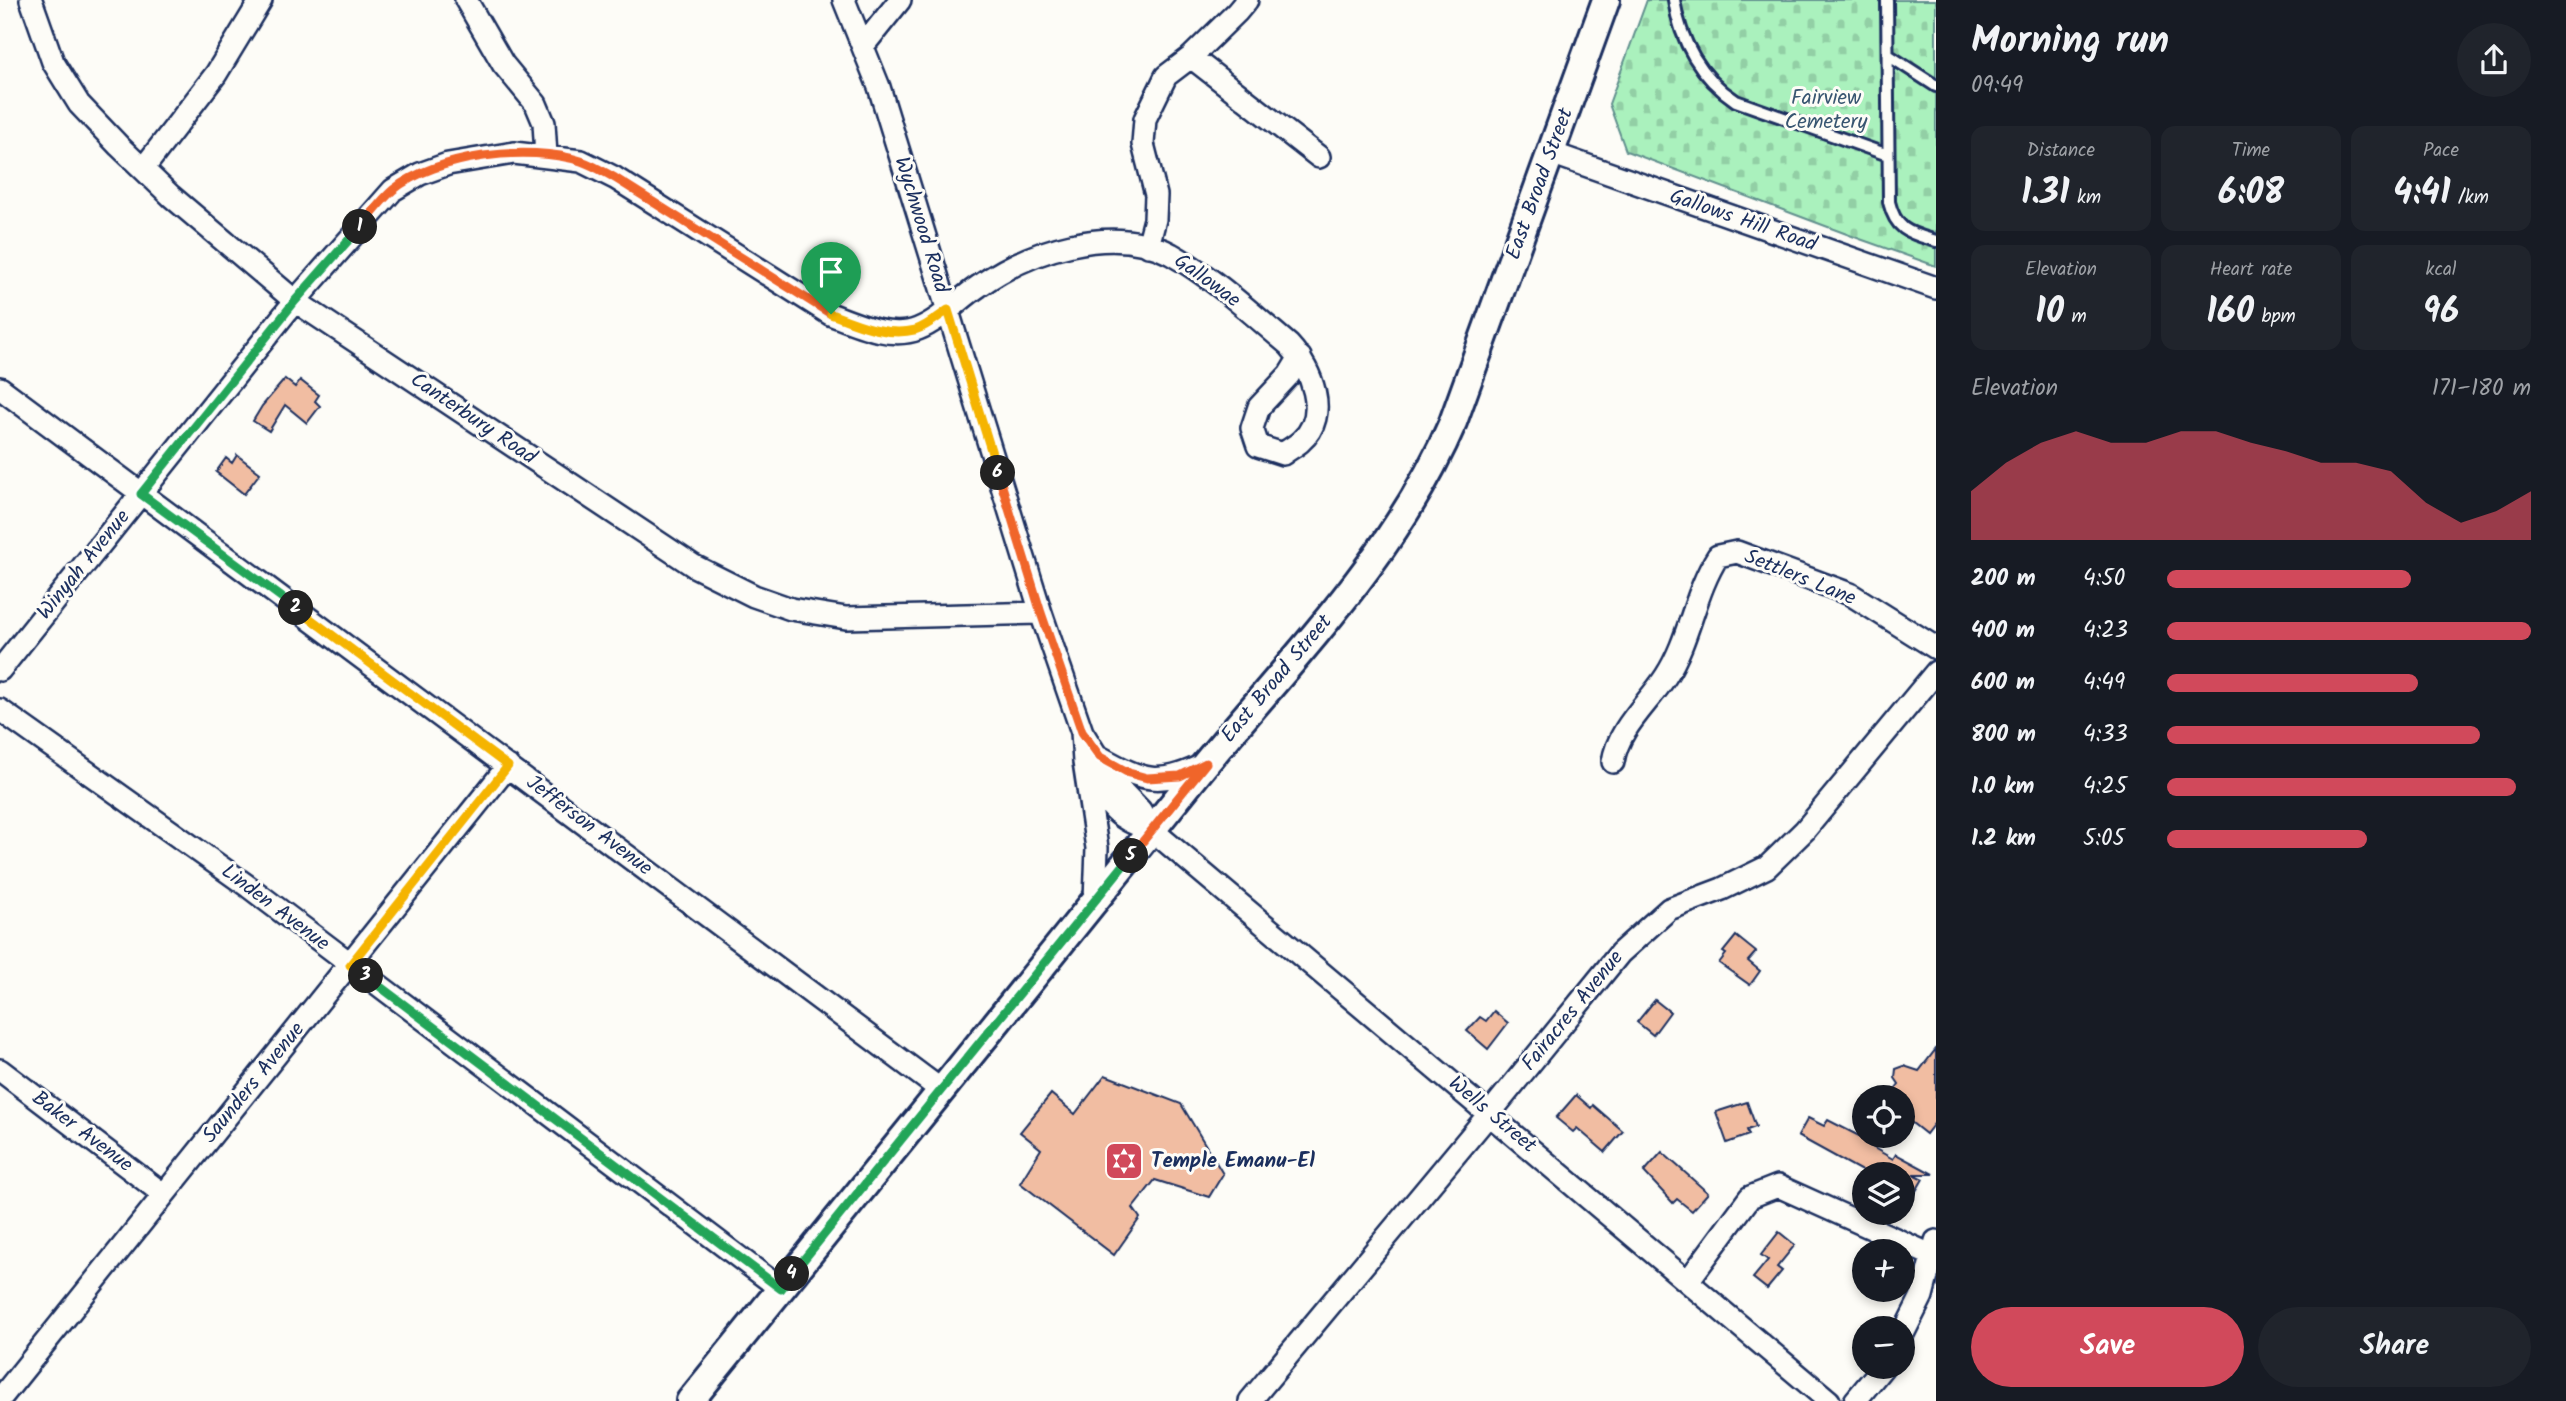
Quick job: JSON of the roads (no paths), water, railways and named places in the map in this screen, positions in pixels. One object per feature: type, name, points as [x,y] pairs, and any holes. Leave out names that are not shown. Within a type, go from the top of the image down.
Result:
[{"type":"street","name":"Canterbury Road","points":[[32,0],[53,62],[79,104],[171,196],[295,301],[694,566],[754,596],[791,609],[846,618],[1041,613]]},
{"type":"street","points":[[143,169],[216,74],[261,0]]},
{"type":"street","points":[[467,0],[503,64],[536,104],[544,123],[546,155]]},
{"type":"street","name":"Wychwood Road","points":[[845,0],[879,87],[1041,613],[1092,759],[1097,848],[1096,900]]},
{"type":"street","points":[[863,46],[900,0]]},
{"type":"street","points":[[1148,246],[1156,219],[1156,195],[1143,144],[1145,119],[1166,76],[1191,57],[1247,0]]},
{"type":"street","name":"East Broad Street","points":[[691,1401],[1206,763],[1322,628],[1385,546],[1423,486],[1453,422],[1606,0]]},
{"type":"street","points":[[1191,57],[1320,157]]},
{"type":"street","name":"Winyah Avenue","points":[[0,670],[295,301],[393,190],[420,174],[448,164],[514,153],[581,161],[615,178],[831,314],[859,325],[895,333],[918,330],[948,310]]},
{"type":"street","name":"Gallows Hill Road","points":[[1551,153],[1936,288]]},
{"type":"street","name":"Gallowae","points":[[948,310],[979,285],[1028,257],[1072,244],[1109,240],[1148,246],[1170,253],[1211,281],[1300,357]]},
{"type":"street","name":"Jefferson Avenue","points":[[0,388],[941,1090]]},
{"type":"street","name":"Settlers Lane","points":[[1613,762],[1615,747],[1667,675],[1678,654],[1705,577],[1718,556],[1737,552],[1850,594],[1936,649]]},
{"type":"street","name":"Fairacres Avenue","points":[[1250,1401],[1620,953],[1669,909],[1722,889],[1767,867],[1805,831],[1936,671]]},
{"type":"street","name":"Linden Avenue","points":[[0,710],[249,887],[781,1289]]},
{"type":"street","name":"Wychwood Road","points":[[1092,759],[1147,778],[1180,776],[1206,763]]},
{"type":"street","name":"Wychwood Road","points":[[1092,759],[1140,810],[1152,830]]},
{"type":"street","name":"Saunders Avenue","points":[[0,1399],[508,766]]},
{"type":"street","name":"Wells Street","points":[[1152,830],[1829,1401]]},
{"type":"street","name":"Baker Avenue","points":[[0,1070],[163,1194]]},
{"type":"street","points":[[1688,1281],[1750,1197],[1778,1186],[1933,1248],[1922,1296],[1912,1316]]},
{"type":"street","points":[[1855,1401],[1873,1379]]},
{"type":"lane","points":[[1674,0],[1682,34],[1692,57],[1724,93],[1736,101],[1888,155]]},
{"type":"lane","points":[[1887,0],[1889,202],[1892,215],[1900,226],[1910,233],[1936,241]]},
{"type":"lane","points":[[1888,55],[1936,86]]},
{"type":"place","name":"Temple Emanu-El","points":[[1124,1161]]},
{"type":"park label","name":"Fairview Cemetery","points":[[1826,110]]}]
